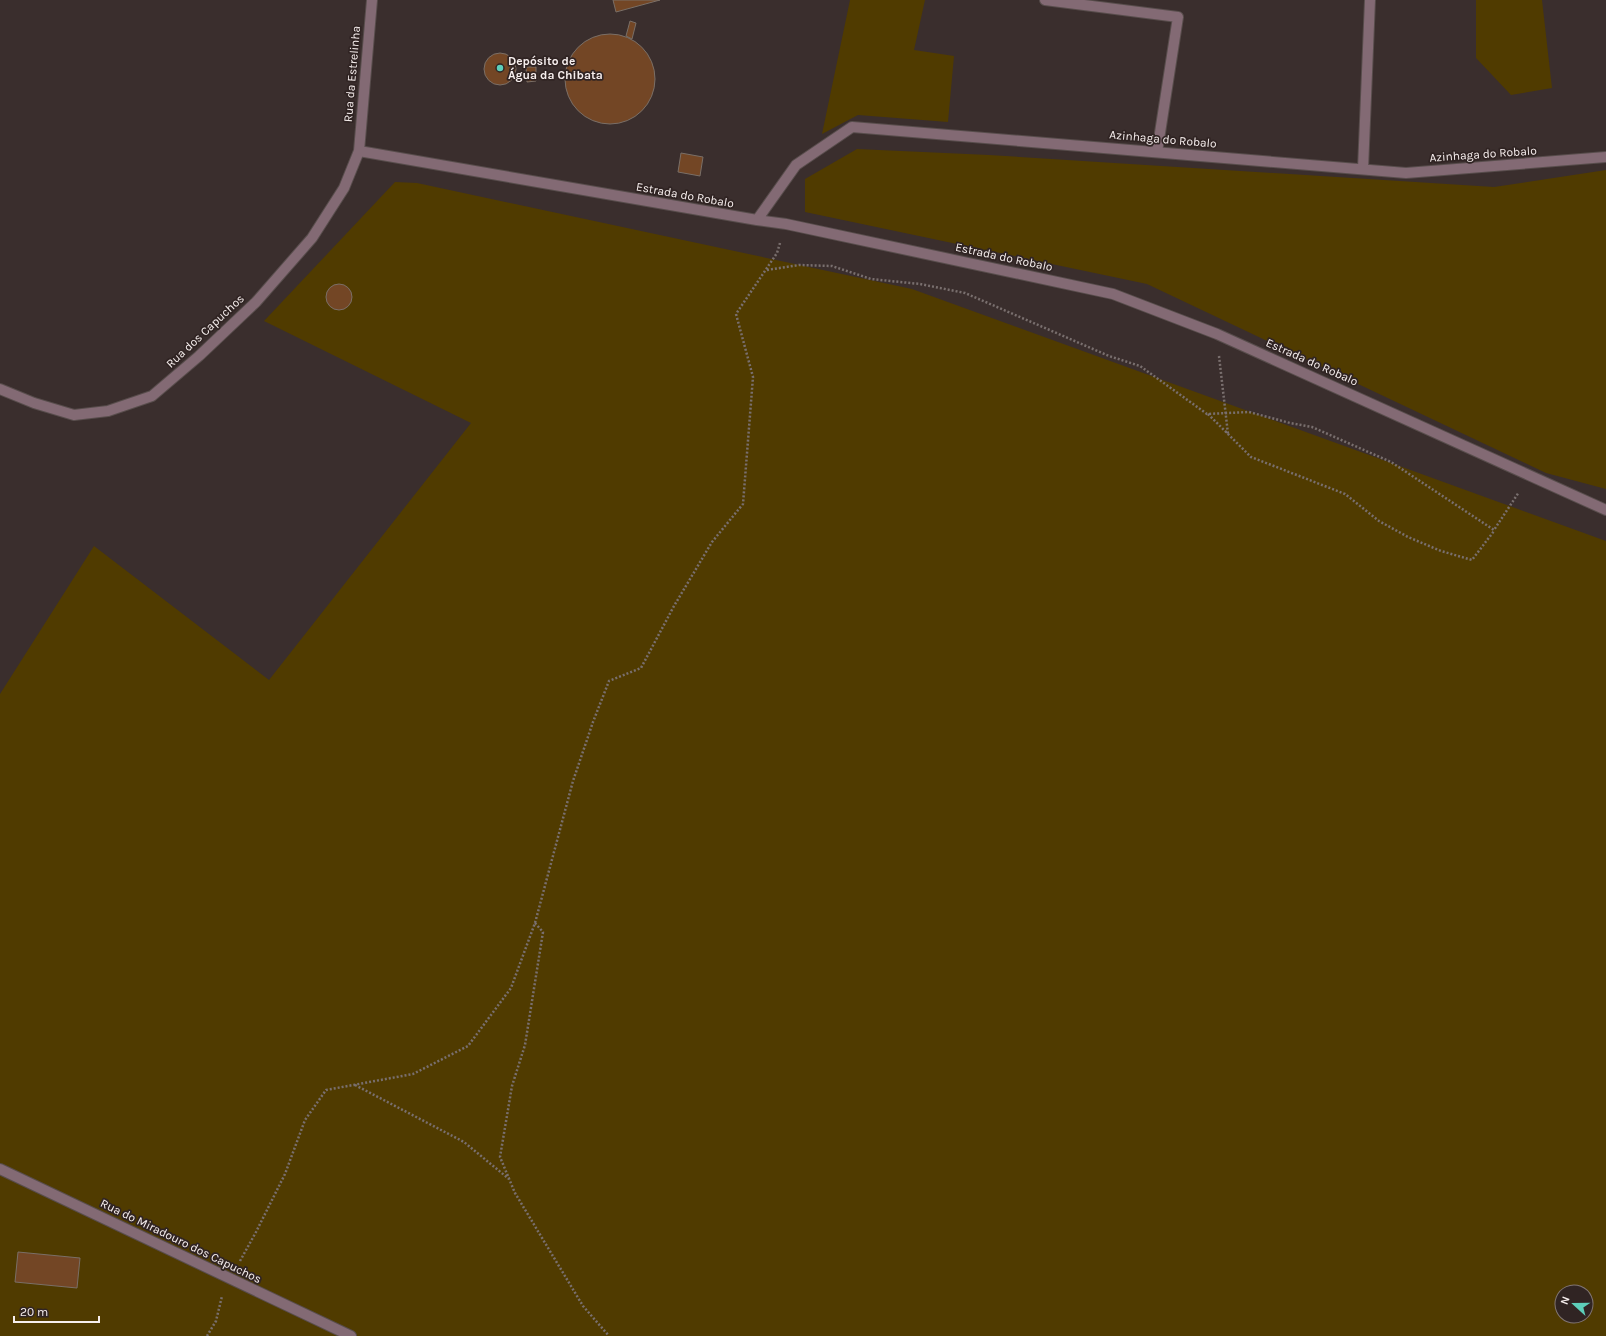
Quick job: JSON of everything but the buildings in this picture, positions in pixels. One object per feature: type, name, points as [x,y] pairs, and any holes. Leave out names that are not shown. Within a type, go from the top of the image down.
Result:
[{"type":"street","name":"Rua da Estrelinha","points":[[359,151],[372,0]]},
{"type":"street","points":[[1045,0],[1178,17],[1157,152]]},
{"type":"street","points":[[1363,169],[1370,0]]},
{"type":"street","name":"Azinhaga do Robalo","points":[[757,220],[796,165],[852,127],[1406,173],[1606,157]]},
{"type":"street","name":"Estrada do Robalo","points":[[359,151],[786,224],[1113,294],[1217,334],[1606,510]]},
{"type":"street","name":"Rua dos Capuchos","points":[[0,389],[34,403],[74,415],[108,411],[152,396],[199,356],[256,302],[312,238],[344,188],[359,151]]},
{"type":"street","name":"Rua do Miradouro dos Capuchos","points":[[0,1169],[351,1336]]},
{"type":"path","points":[[229,1279],[256,1232],[285,1174],[305,1120],[326,1090],[413,1074],[468,1046],[511,988],[535,923],[573,781],[609,681],[641,668],[674,606],[712,542],[743,504],[753,377],[736,314],[777,253],[786,224]]},
{"type":"path","points":[[766,270],[799,264],[832,266],[871,278],[920,284],[965,293],[1109,356],[1140,366],[1207,414],[1251,457],[1345,494],[1379,521],[1408,537],[1441,551],[1472,560],[1494,530],[1528,475]]},
{"type":"path","points":[[1217,334],[1228,434]]},
{"type":"path","points":[[1207,414],[1249,412],[1290,423],[1312,426],[1391,462],[1494,530]]},
{"type":"path","points":[[535,923],[543,932],[525,1045],[512,1086],[500,1157],[515,1193],[583,1306],[608,1336]]},
{"type":"path","points":[[355,1085],[464,1142],[509,1179]]},
{"type":"path","points":[[207,1336],[216,1321],[223,1291]]},
{"type":"shaded area","points":[[850,0],[925,0],[914,50],[954,56],[948,122],[858,115],[822,134]]},
{"type":"shaded area","points":[[1476,0],[1542,0],[1552,88],[1511,95],[1476,58]]},
{"type":"shaded area","points":[[857,149],[989,155],[1494,187],[1606,170],[1606,489],[1546,473],[1147,284],[805,212],[805,179]]},
{"type":"shaded area","points":[[395,182],[417,183],[912,289],[1606,541],[1606,1336],[0,1336],[0,694],[94,546],[269,680],[471,423],[264,321]]},
{"type":"place","name":"Depósito de Água da Chibata","points":[[500,68]]}]
